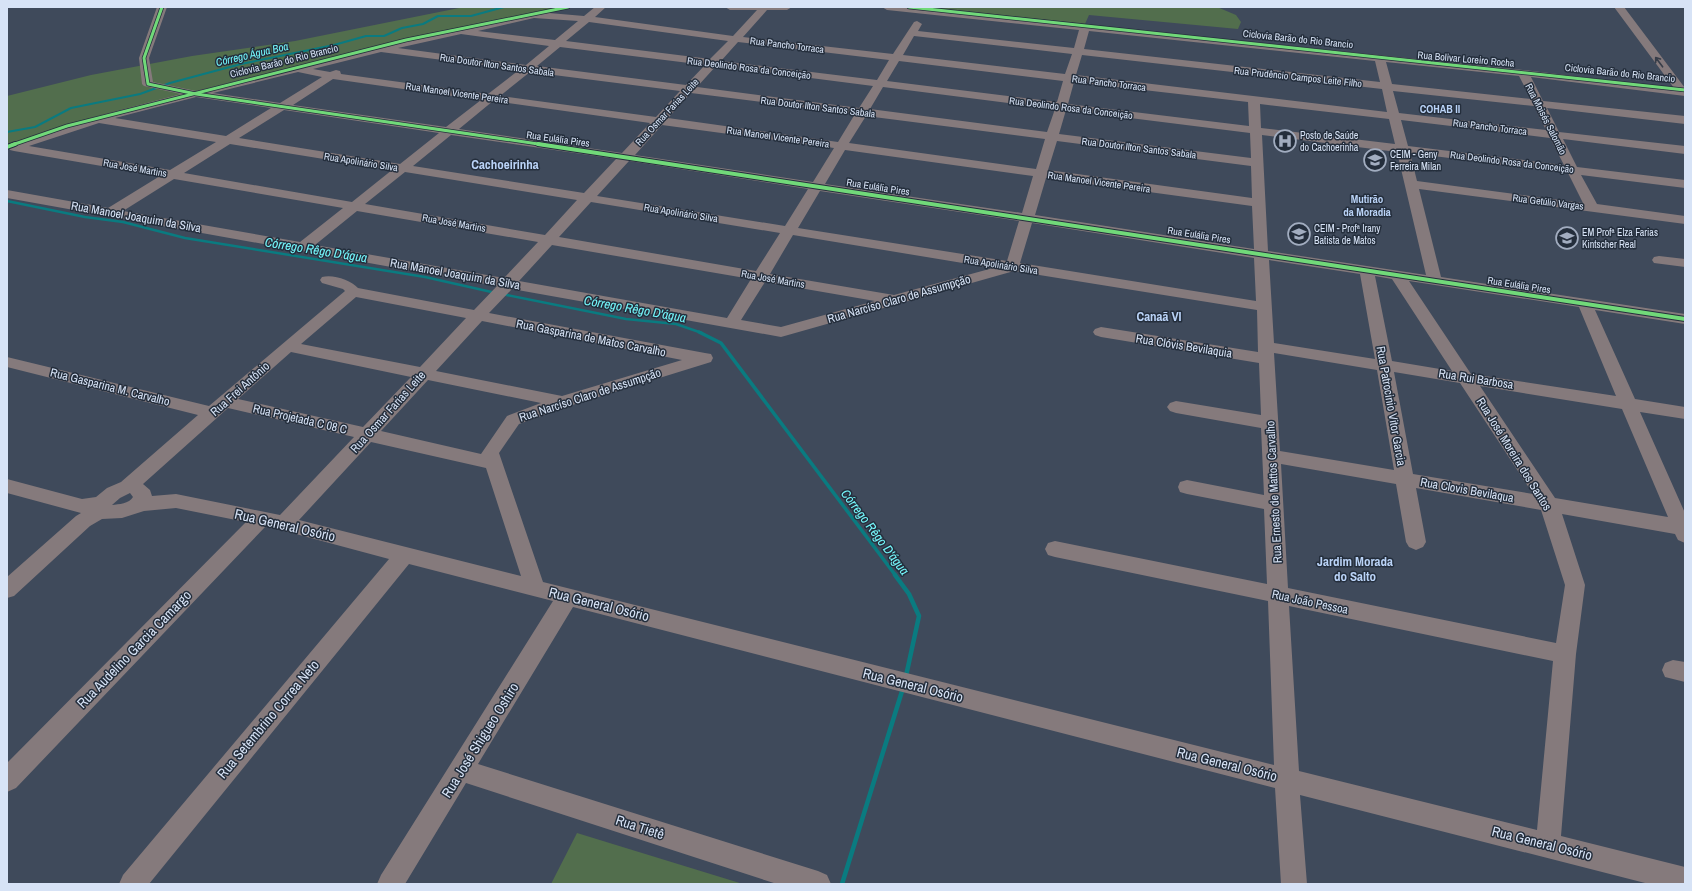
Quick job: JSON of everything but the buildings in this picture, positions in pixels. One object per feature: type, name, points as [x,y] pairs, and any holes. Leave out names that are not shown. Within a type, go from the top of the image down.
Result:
[{"type":"street","name":"Rua Eulália Pires","points":[[162,7],[144,58],[148,84],[196,94],[625,157],[1685,319]]},
{"type":"street","points":[[10,149],[98,119],[196,94],[457,31],[578,7]]},
{"type":"street","points":[[303,247],[491,98],[601,7]]},
{"type":"street","points":[[730,7],[787,7]]},
{"type":"street","name":"Rua Bolivar Loreiro Rocha","points":[[887,7],[1380,60],[1523,73],[1679,94]]},
{"type":"street","points":[[1607,7],[1679,94]]},
{"type":"street","points":[[1619,7],[1679,94]]},
{"type":"street","name":"Rua Osmar Farias Leite","points":[[284,524],[764,8]]},
{"type":"street","points":[[731,324],[925,10]]},
{"type":"street","name":"Rua Pancho Torraca","points":[[533,15],[586,19],[736,39],[1685,150]]},
{"type":"street","points":[[1012,267],[1085,28]]},
{"type":"street","name":"Rua Deolindo Rosa da Conceição","points":[[457,31],[1685,184]]},
{"type":"street","name":"Rua Prudêncio Campos Leite Filho","points":[[912,33],[1685,120]]},
{"type":"street","points":[[111,212],[374,50]]},
{"type":"street","name":"Rua Doutor Ilton Santos Sabala","points":[[374,50],[1257,163]]},
{"type":"street","points":[[1380,60],[1435,281]]},
{"type":"street","name":"Rua Manoel Vicente Pereira","points":[[298,69],[332,76],[1259,204]]},
{"type":"street","name":"Rua Moisés Salomão","points":[[1523,73],[1592,208]]},
{"type":"street","name":"Rua Ernesto de Mattos Carvalho","points":[[1254,100],[1287,779],[1294,884]]},
{"type":"street","name":"Rua Apolinário Silva","points":[[98,119],[1264,307]]},
{"type":"street","name":"Rua José Martins","points":[[10,149],[173,174],[893,300]]},
{"type":"street","name":"Rua Getúlio Vargas","points":[[1411,184],[1685,220]]},
{"type":"street","name":"Rua Manoel Joaquim da Silva","points":[[7,194],[506,285],[785,332]]},
{"type":"street","points":[[1659,260],[1685,264]]},
{"type":"street","name":"Rua Narcíso Claro de Assumpção","points":[[785,332],[1012,267]]},
{"type":"street","name":"Rua Patrocinio Vitor Garcia","points":[[1367,270],[1416,542]]},
{"type":"street","name":"Rua José Moreira dos Santos","points":[[1397,275],[1548,504],[1575,585],[1565,654],[1548,844]]},
{"type":"street","points":[[327,280],[348,286],[353,292],[477,316]]},
{"type":"street","name":"Rua Frei Antônio","points":[[101,507],[127,487],[288,346],[353,292]]},
{"type":"street","points":[[1585,304],[1684,530]]},
{"type":"street","name":"Rua Gasparina de Matos Carvalho","points":[[477,316],[705,358]]},
{"type":"street","name":"Rua Clóvis Bevilaquia","points":[[1101,332],[1267,353]]},
{"type":"street","points":[[288,346],[563,402]]},
{"type":"street","name":"Rua Rui Barbosa","points":[[1267,353],[1384,366],[1685,413]]},
{"type":"street","name":"Rua Narcíso Claro de Assumpção","points":[[534,588],[490,453],[513,420],[563,402],[705,358]]},
{"type":"street","name":"Rua Gasparina M. Carvalho","points":[[7,362],[219,407]]},
{"type":"street","name":"Rua Projetada C 08 C","points":[[219,407],[367,435],[493,463]]},
{"type":"street","points":[[1176,407],[1270,423]]},
{"type":"street","name":"Rua Clovis Bevilaqua","points":[[1272,456],[1548,504],[1684,530]]},
{"type":"street","name":"Rua General Osório","points":[[7,486],[82,506],[101,507],[105,513],[129,510],[140,504],[176,501],[262,518],[888,679],[1548,844],[1685,880]]},
{"type":"street","points":[[127,487],[135,487],[143,495],[140,504]]},
{"type":"street","points":[[1187,487],[1274,504]]},
{"type":"street","points":[[7,590],[82,520],[101,507]]},
{"type":"street","name":"Rua Audelino Garcia Camargo","points":[[7,780],[262,518]]},
{"type":"street","name":"Rua João Pessoa","points":[[1055,549],[1565,654]]},
{"type":"street","name":"Rua Setembrino Correa Neto","points":[[132,884],[404,554]]},
{"type":"street","name":"Rua José Shigueo Oshiro","points":[[390,884],[568,596]]},
{"type":"street","name":"Rua Tietê","points":[[461,770],[818,884]]},
{"type":"green space","points":[[464,7],[564,7],[457,28],[290,68],[95,118],[7,148],[7,96],[91,75],[192,56],[295,41]]},
{"type":"green space","points":[[924,7],[1217,7],[1236,15],[1241,22],[1238,29],[1089,15],[1085,24]]},
{"type":"green space","points":[[577,833],[743,884],[551,884]]},
{"type":"waterway","name":"Córrego Água Boa","points":[[7,132],[35,127],[71,108],[140,94],[170,83],[241,64],[334,45],[366,36],[384,36],[402,28],[423,24],[438,16],[471,16],[504,7]]},
{"type":"waterway","name":"Córrego Rêgo D'água","points":[[7,201],[85,217],[123,222],[185,238],[425,277],[496,293]]},
{"type":"waterway","name":"Córrego Rêgo D'água","points":[[502,294],[626,319],[676,324],[702,333]]},
{"type":"waterway","name":"Córrego Rêgo D'água","points":[[699,332],[721,343],[896,576]]},
{"type":"waterway","name":"Córrego Rêgo D'água","points":[[895,575],[909,594],[919,616],[906,676]]},
{"type":"waterway","name":"Córrego Rêgo D'água","points":[[842,884],[903,688]]},
{"type":"cycle path","points":[[162,7],[144,58],[148,84],[196,94],[625,157],[1685,319]]},
{"type":"cycle path","name":"Ciclovia Barão do Rio Brancio","points":[[7,147],[67,126],[209,89],[406,40],[568,7]]},
{"type":"cycle path","name":"Ciclovia Barão do Rio Brancio","points":[[909,7],[1685,90]]},
{"type":"place","name":"Posto de Saúde do Cachoerinha","points":[[1285,141]]},
{"type":"place","name":"CEIM - Geny Ferreira Milan","points":[[1375,160]]},
{"type":"place","name":"CEIM - Profª Irany Batista de Matos","points":[[1299,234]]},
{"type":"place","name":"EM Profª Elza Farias Kintscher Real","points":[[1567,238]]},
{"type":"district","name":"COHAB II","points":[[1440,109]]},
{"type":"district","name":"Cachoeirinha","points":[[505,164]]},
{"type":"district","name":"Mutirão da Moradia","points":[[1367,205]]},
{"type":"district","name":"Canaã VI","points":[[1159,316]]},
{"type":"district","name":"Jardim Morada do Salto","points":[[1355,568]]}]
